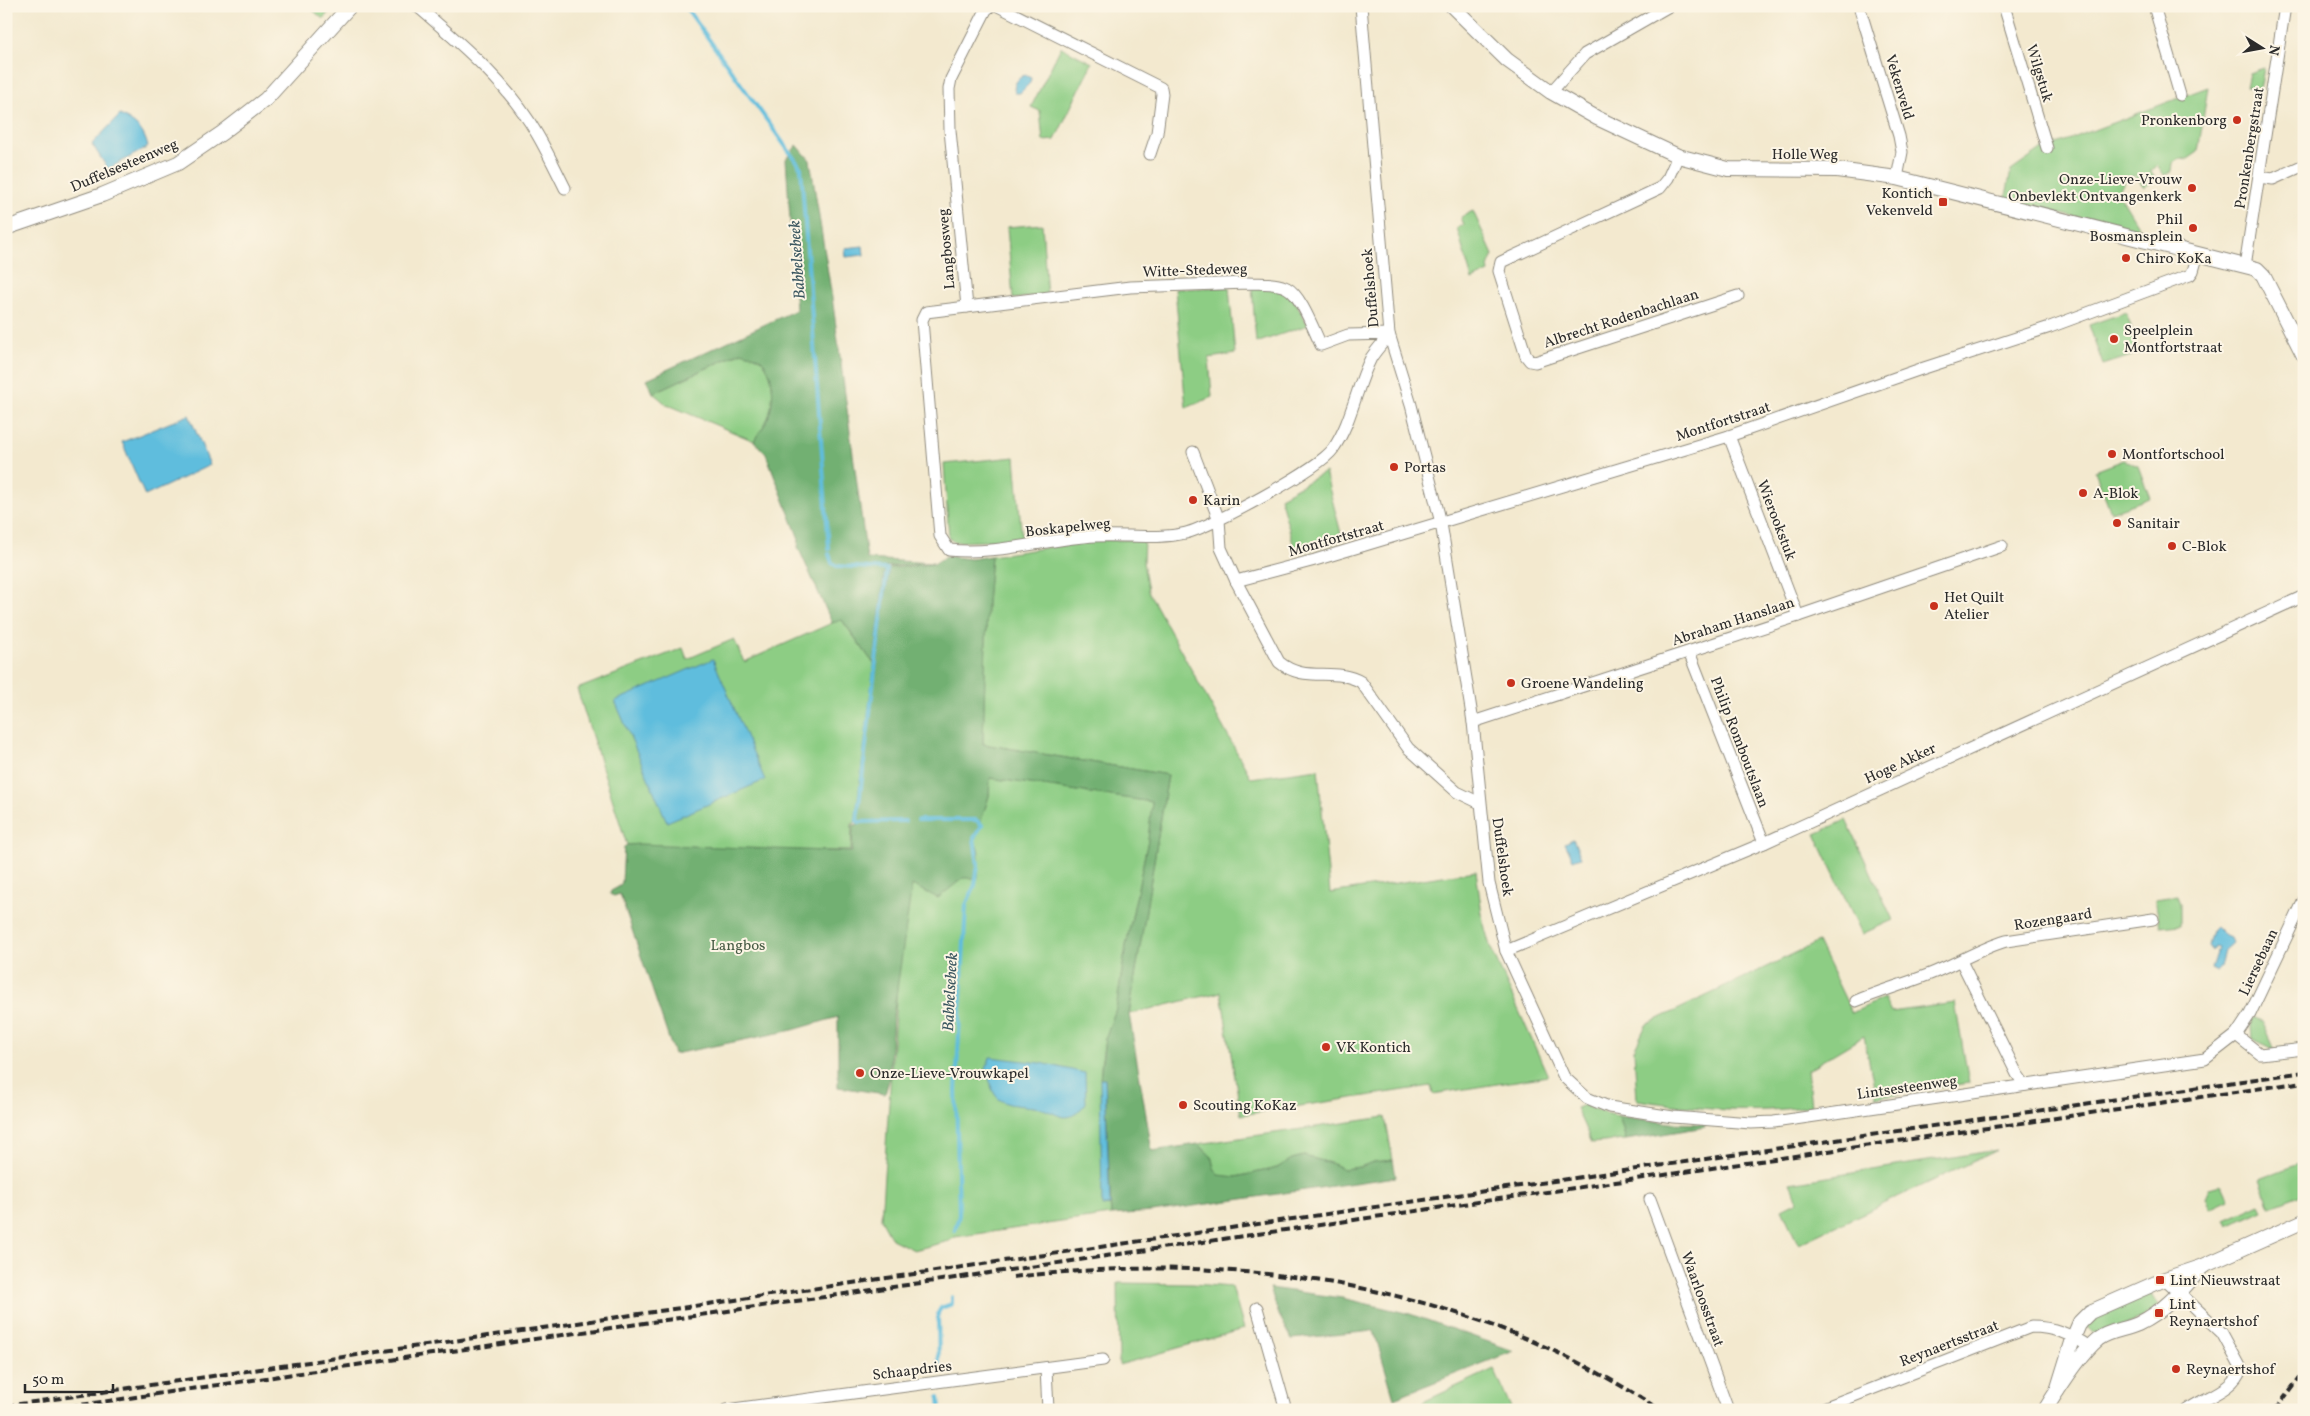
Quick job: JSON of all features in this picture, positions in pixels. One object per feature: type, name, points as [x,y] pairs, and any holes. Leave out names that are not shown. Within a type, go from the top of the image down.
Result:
[{"type":"street","name":"Duffelsesteenweg","points":[[6,228],[102,195],[178,163],[222,133],[266,99],[350,6]]},
{"type":"street","points":[[417,6],[473,54],[505,90],[536,132],[565,188]]},
{"type":"street","name":"Langbosweg","points":[[949,550],[940,536],[922,320],[928,311],[966,306],[950,130],[949,84],[986,10],[991,6]]},
{"type":"street","points":[[998,6],[1160,88],[1162,94],[1157,133],[1150,154]]},
{"type":"street","name":"Duffelshoek","points":[[1219,520],[1312,467],[1332,450],[1346,424],[1372,358],[1389,334],[1361,6]]},
{"type":"street","name":"Holle Weg","points":[[1452,6],[1507,60],[1551,92],[1597,118],[1678,156],[1728,169],[1838,170],[1897,178],[2257,269],[2263,275],[2304,356]]},
{"type":"street","points":[[1551,92],[1585,54],[1656,9],[1669,6]]},
{"type":"street","name":"Vekenveld","points":[[1859,6],[1899,136],[1902,152],[1897,178]]},
{"type":"street","name":"Wilgstuk","points":[[2004,6],[2047,148]]},
{"type":"street","points":[[2154,6],[2180,95]]},
{"type":"street","name":"Pronkenbergstraat","points":[[2245,266],[2285,6]]},
{"type":"street","name":"Albrecht Rodenbachlaan","points":[[1678,156],[1668,178],[1656,190],[1501,262],[1499,271],[1526,356],[1530,361],[1535,362],[1738,296]]},
{"type":"street","points":[[2259,177],[2273,179],[2304,165]]},
{"type":"street","name":"Montfortstraat","points":[[1236,581],[1442,523],[1728,436],[1918,370],[2050,327],[2190,275],[2194,271],[2198,254]]},
{"type":"street","name":"Witte-Stedeweg","points":[[966,306],[1013,303],[1130,287],[1265,284],[1287,287],[1292,291],[1302,306],[1321,345],[1348,335],[1389,334]]},
{"type":"street","points":[[1389,334],[1411,405],[1442,523],[1473,722],[1480,803]]},
{"type":"street","name":"Wierookstuk","points":[[1728,436],[1798,616]]},
{"type":"street","name":"Duffelshoek","points":[[1193,452],[1219,520],[1221,548],[1236,581],[1279,662],[1290,670],[1306,674],[1350,675],[1361,682],[1408,748],[1457,792],[1480,803],[1489,883],[1506,951],[1564,1077],[1587,1098],[1602,1105],[1613,1107]]},
{"type":"street","name":"Boskapelweg","points":[[949,550],[988,551],[1097,536],[1143,537],[1186,533],[1219,520]]},
{"type":"street","name":"Abraham Hanslaan","points":[[1473,722],[1798,616],[2002,546]]},
{"type":"street","name":"Hoge Akker","points":[[1506,951],[1764,843],[2304,596]]},
{"type":"street","name":"Philip Romboutslaan","points":[[1689,652],[1764,843]]},
{"type":"street","name":"Liersebaan","points":[[2205,1059],[2236,1035],[2257,1000],[2304,900]]},
{"type":"street","name":"Rozengaard","points":[[1856,1001],[1902,985],[1961,961],[1989,946],[2006,941],[2153,918]]},
{"type":"street","points":[[1961,961],[2017,1074],[2025,1085]]},
{"type":"street","points":[[2236,1035],[2260,1054],[2304,1049]]},
{"type":"street","name":"Lintsesteenweg","points":[[1613,1107],[1673,1117],[1751,1123],[1774,1122],[2205,1059]]},
{"type":"street","name":"Waarloosstraat","points":[[1650,1199],[1728,1410]]},
{"type":"street","points":[[2057,1391],[2074,1336],[2080,1322],[2090,1312],[2165,1279],[2201,1267],[2304,1221]]},
{"type":"street","points":[[2045,1410],[2090,1347],[2099,1338],[2137,1324],[2158,1312],[2180,1294],[2201,1267]]},
{"type":"street","points":[[2165,1279],[2222,1333],[2241,1368],[2238,1376],[2229,1385],[2187,1410]]},
{"type":"street","points":[[1257,1308],[1286,1410]]},
{"type":"street","name":"Reynaertsstraat","points":[[1818,1410],[2031,1326],[2049,1327],[2074,1336],[2090,1347]]},
{"type":"street","name":"Schaapdries","points":[[726,1410],[1103,1360]]},
{"type":"street","points":[[1046,1368],[1048,1410]]},
{"type":"green space","points":[[308,6],[334,6],[323,19]]},
{"type":"green space","points":[[1061,47],[1092,63],[1055,140],[1043,141],[1040,111],[1031,107]]},
{"type":"green space","points":[[2264,68],[2260,90],[2246,87],[2249,73]]},
{"type":"green space","points":[[2208,87],[2198,152],[2188,159],[2181,158],[2173,163],[2172,171],[2165,176],[2157,165],[2150,171],[2156,179],[2144,187],[2135,175],[2127,180],[2117,191],[2143,234],[2005,200],[2011,171],[2041,150]]},
{"type":"green space","points":[[797,145],[810,160],[833,304],[867,559],[933,563],[885,567],[874,664],[842,620],[832,623],[798,547],[799,539],[766,454],[754,441],[767,421],[772,403],[771,378],[765,364],[756,356],[741,352],[653,393],[647,379],[796,310],[786,159]]},
{"type":"green space","points":[[1473,211],[1493,255],[1488,267],[1489,272],[1472,280],[1457,228],[1464,225],[1461,217]]},
{"type":"green space","points":[[1042,224],[1047,295],[1013,299],[1007,227]]},
{"type":"green space","points":[[1252,286],[1275,289],[1288,294],[1297,305],[1308,325],[1256,343]]},
{"type":"green space","points":[[1229,287],[1235,354],[1209,358],[1212,397],[1186,408],[1175,289]]},
{"type":"green space","name":"Speelplein Montfortstraat","points":[[2126,312],[2140,353],[2103,365],[2089,325]]},
{"type":"green space","points":[[742,352],[760,359],[765,364],[771,378],[772,403],[770,411],[765,424],[754,441],[666,404],[653,393]]},
{"type":"green space","points":[[1015,457],[1022,540],[954,542],[949,538],[944,464]]},
{"type":"green space","points":[[2124,460],[2138,466],[2150,498],[2111,512],[2095,471]]},
{"type":"green space","points":[[1325,472],[1343,541],[1296,554],[1280,497]]},
{"type":"green space","points":[[1097,540],[1144,540],[1143,562],[1148,591],[1251,778],[1318,769],[1330,893],[1476,871],[1483,921],[1490,946],[1548,1076],[1433,1094],[1431,1086],[1241,1115],[1221,992],[1129,1014],[1168,775],[983,744],[987,603],[991,556]]},
{"type":"green space","name":"Langbos","points":[[946,556],[971,559],[991,556],[987,603],[983,744],[1168,775],[1129,1014],[1152,1151],[1198,1144],[1211,1156],[1214,1168],[1219,1175],[1236,1177],[1277,1168],[1292,1159],[1304,1156],[1344,1169],[1360,1167],[1373,1162],[1393,1160],[1396,1177],[1152,1212],[1111,1215],[1105,1079],[1100,1078],[1105,1039],[1116,1009],[1126,946],[1148,840],[1152,802],[990,778],[989,796],[975,840],[979,853],[978,878],[963,878],[938,898],[912,885],[893,1017],[889,1080],[885,1094],[838,1087],[838,1017],[793,1030],[674,1054],[620,894],[614,896],[610,894],[622,882],[624,847],[640,844],[852,852],[853,825],[857,825],[889,568],[934,564]]},
{"type":"green space","points":[[841,619],[874,664],[855,823],[852,824],[851,851],[627,845],[577,689],[683,648],[687,659],[734,639],[744,662]]},
{"type":"green space","points":[[990,778],[1153,802],[1148,840],[1126,946],[1116,1009],[1105,1039],[1101,1065],[1103,1205],[1110,1205],[1111,1215],[955,1237],[949,1241],[914,1250],[892,1239],[881,1219],[905,868],[979,853],[975,840],[989,796]]},
{"type":"green space","points":[[1846,820],[1893,920],[1862,934],[1815,834]]},
{"type":"green space","points":[[2177,896],[2180,904],[2180,925],[2160,927],[2155,899]]},
{"type":"green space","points":[[1818,942],[1852,1013],[1884,998],[1891,1012],[1955,1003],[1969,1083],[1876,1097],[1864,1036],[1807,1070],[1811,1106],[1788,1109],[1724,1110],[1637,1100],[1634,1050],[1646,1025]]},
{"type":"green space","points":[[2253,1017],[2262,1021],[2275,1050],[2252,1039],[2251,1027]]},
{"type":"green space","points":[[1584,1105],[1604,1113],[1619,1116],[1626,1140],[1592,1143],[1576,1108]]},
{"type":"green space","points":[[1619,1116],[1670,1123],[1704,1124],[1705,1127],[1626,1140]]},
{"type":"green space","points":[[1385,1117],[1393,1160],[1373,1162],[1360,1167],[1343,1169],[1330,1163],[1304,1156],[1292,1159],[1277,1168],[1236,1177],[1219,1176],[1214,1168],[1211,1156],[1198,1144]]},
{"type":"green space","points":[[1997,1150],[1798,1244],[1782,1209],[1798,1201],[1790,1183]]},
{"type":"green space","points":[[2304,1162],[2304,1193],[2270,1206],[2260,1179]]},
{"type":"green space","points":[[2222,1185],[2229,1200],[2210,1209],[2205,1197],[2209,1188]]},
{"type":"green space","points":[[2260,1204],[2263,1210],[2228,1226],[2225,1220]]},
{"type":"green space","points":[[1118,1283],[1193,1284],[1232,1287],[1244,1329],[1119,1365]]},
{"type":"green space","points":[[1270,1288],[1342,1298],[1410,1314],[1514,1351],[1394,1398],[1374,1331],[1292,1339],[1279,1315]]},
{"type":"green space","points":[[2150,1291],[2159,1306],[2143,1318],[2096,1336],[2087,1327],[2091,1317]]},
{"type":"green space","points":[[1494,1369],[1512,1410],[1426,1410],[1423,1402]]},
{"type":"water","points":[[1025,75],[1031,78],[1030,83],[1020,93],[1015,93],[1016,82]]},
{"type":"water","points":[[120,115],[131,121],[138,128],[144,136],[148,147],[108,169],[92,144]]},
{"type":"water","points":[[863,246],[864,255],[846,257],[845,248]]},
{"type":"water","points":[[189,415],[210,465],[145,496],[122,442]]},
{"type":"water","points":[[713,659],[765,780],[667,822],[615,701]]},
{"type":"water","points":[[1573,839],[1581,857],[1573,860],[1565,843]]},
{"type":"water","points":[[2215,927],[2223,935],[2230,938],[2232,943],[2224,950],[2220,968],[2217,971],[2211,968],[2218,947],[2214,946],[2212,951],[2208,946],[2212,930]]},
{"type":"water","points":[[990,1057],[1041,1063],[1085,1073],[1086,1103],[1079,1111],[1067,1117],[1034,1107],[1004,1102],[995,1094],[989,1077],[985,1073]]},
{"type":"water","points":[[1100,1078],[1105,1078],[1110,1205],[1102,1206]]},
{"type":"waterway","name":"Babbelsebeek","points":[[685,6],[801,168],[829,549]]},
{"type":"waterway","name":"Babbelsebeek","points":[[829,554],[832,563],[837,566],[887,569],[857,821],[905,821]]},
{"type":"waterway","name":"Babbelsebeek","points":[[918,820],[976,820],[982,825],[974,838],[978,865],[975,885],[966,905],[956,1090],[959,1215],[955,1230]]},
{"type":"waterway","name":"Babbelsebeek","points":[[939,1370],[938,1313],[941,1308],[952,1304],[952,1297]]},
{"type":"waterway","name":"Babbelsebeek","points":[[939,1397],[940,1410]]},
{"type":"railway","points":[[6,1406],[2304,1072]]},
{"type":"railway","points":[[46,1410],[2304,1082]]},
{"type":"railway","points":[[1013,1277],[1098,1270],[1183,1269],[1266,1274],[1349,1286],[1430,1305],[1509,1332],[1586,1366],[1660,1410]]},
{"type":"railway","points":[[2275,1410],[2304,1372]]},
{"type":"place","name":"Pronkenborg","points":[[2237,120]]},
{"type":"place","name":"Onze-Lieve-Vrouw Onbevlekt Ontvangenkerk","points":[[2192,188]]},
{"type":"place","name":"Kontich Vekenveld","points":[[1943,202]]},
{"type":"place","name":"Phil Bosmansplein","points":[[2193,228]]},
{"type":"place","name":"Chiro KoKa","points":[[2126,258]]},
{"type":"place","name":"Speelplein Montfortstraat","points":[[2114,339]]},
{"type":"place","name":"Montfortschool","points":[[2112,454]]},
{"type":"place","name":"Portas","points":[[1394,467]]},
{"type":"place","name":"A-Blok","points":[[2083,493]]},
{"type":"place","name":"Karin","points":[[1193,500]]},
{"type":"place","name":"Sanitair","points":[[2117,523]]},
{"type":"place","name":"C-Blok","points":[[2172,546]]},
{"type":"place","name":"Het Quilt Atelier","points":[[1934,606]]},
{"type":"place","name":"Groene Wandeling","points":[[1511,683]]},
{"type":"place","name":"VK Kontich","points":[[1326,1047]]},
{"type":"place","name":"Onze-Lieve-Vrouwkapel","points":[[860,1073]]},
{"type":"place","name":"Scouting KoKaz","points":[[1183,1105]]},
{"type":"place","name":"Lint Nieuwstraat","points":[[2160,1280]]},
{"type":"place","name":"Lint Reynaertshof","points":[[2159,1313]]},
{"type":"place","name":"Reynaertshof","points":[[2176,1369]]}]
